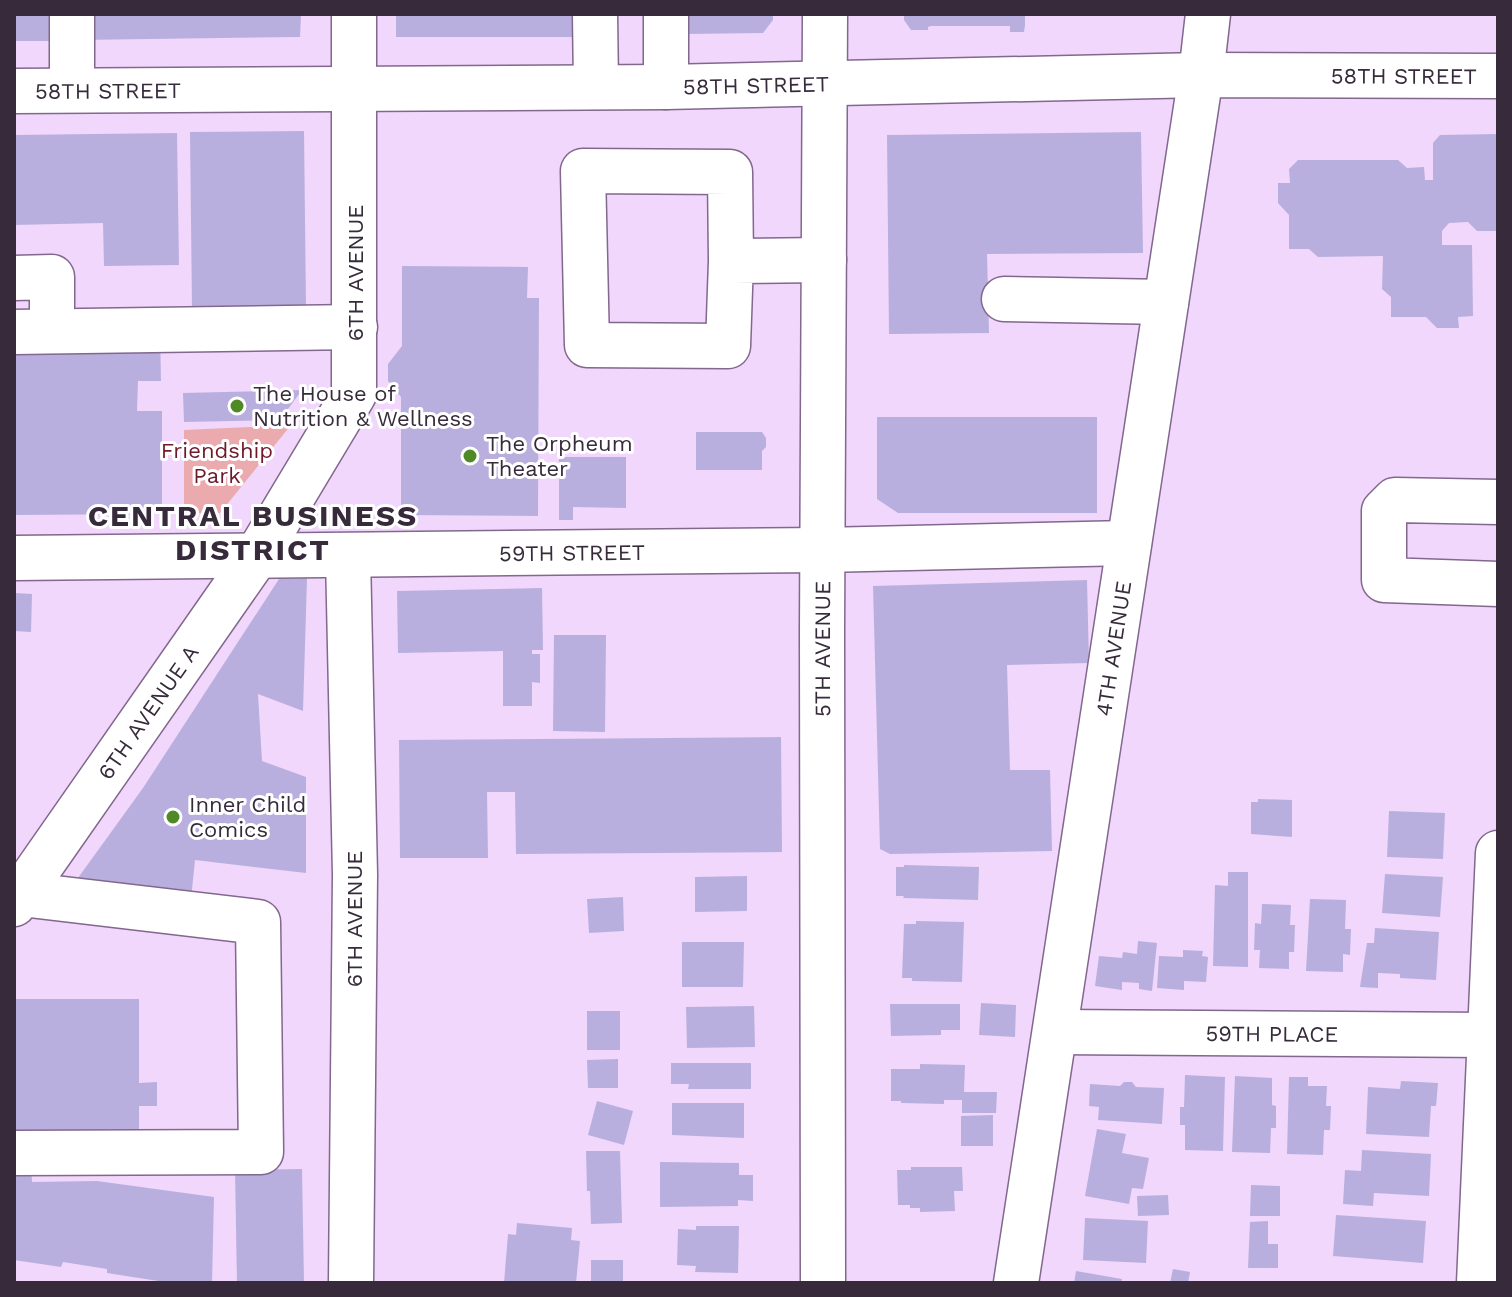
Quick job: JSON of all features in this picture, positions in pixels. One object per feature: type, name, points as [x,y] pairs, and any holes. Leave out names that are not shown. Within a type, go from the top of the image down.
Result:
[{"type":"street","points":[[72,14],[72,90]]},
{"type":"street","name":"6TH AVENUE","points":[[258,554],[354,394],[354,14]]},
{"type":"street","points":[[595,14],[596,87]]},
{"type":"street","points":[[666,14],[666,87]]},
{"type":"street","name":"5TH AVENUE","points":[[823,1283],[825,14]]},
{"type":"street","name":"4TH AVENUE","points":[[1016,1283],[1208,14]]},
{"type":"street","name":"58TH STREET","points":[[14,91],[666,87],[1201,75],[1498,76]]},
{"type":"street","points":[[583,171],[730,172],[731,261],[728,346],[587,345],[583,171]]},
{"type":"street","points":[[731,261],[824,260]]},
{"type":"street","points":[[14,278],[52,277],[33,331],[355,327]]},
{"type":"street","points":[[1004,299],[1166,302]]},
{"type":"street","points":[[1498,502],[1395,500],[1384,511],[1383,543],[1384,580],[1498,584]]},
{"type":"street","name":"59TH STREET","points":[[14,558],[823,550],[1129,543]]},
{"type":"street","name":"6TH AVENUE A","points":[[22,885],[258,554]]},
{"type":"street","name":"6TH AVENUE","points":[[348,556],[355,875],[351,1283]]},
{"type":"street","points":[[1479,1283],[1494,1029],[1498,853]]},
{"type":"street","points":[[14,1153],[261,1152],[258,922],[22,885]]},
{"type":"street","name":"59TH PLACE","points":[[1056,1032],[1494,1029]]},
{"type":"green space","name":"Friendship Park","points":[[291,425],[220,513],[184,513],[184,430]]},
{"type":"building","points":[[14,14],[50,14],[50,41],[15,41]]},
{"type":"building","points":[[79,14],[301,14],[300,37],[79,40]]},
{"type":"building","points":[[396,14],[577,14],[577,37],[396,37]]},
{"type":"building","points":[[684,14],[773,14],[773,20],[763,33],[684,34]]},
{"type":"building","points":[[904,14],[1025,14],[1025,25],[1024,32],[1010,32],[1010,26],[931,26],[928,30],[911,30],[904,20]]},
{"type":"building","points":[[304,131],[306,308],[192,309],[190,132]]},
{"type":"building","points":[[1141,132],[1143,253],[987,254],[989,333],[889,334],[887,135]]},
{"type":"building","points":[[177,133],[179,265],[104,266],[103,223],[14,225],[14,135]]},
{"type":"building","points":[[1498,134],[1498,231],[1477,231],[1468,222],[1449,223],[1442,231],[1442,245],[1472,245],[1473,316],[1458,317],[1459,328],[1437,328],[1426,317],[1391,317],[1391,297],[1382,289],[1383,256],[1318,257],[1309,249],[1289,249],[1289,215],[1278,203],[1278,183],[1290,183],[1289,169],[1298,160],[1398,160],[1407,168],[1424,167],[1425,180],[1433,180],[1433,143],[1440,135]]},
{"type":"building","name":"The Orpheum Theater","points":[[402,266],[528,267],[527,298],[539,298],[538,516],[401,515],[401,397],[388,381],[388,364],[402,346]]},
{"type":"building","points":[[14,333],[160,333],[161,381],[138,381],[137,411],[162,411],[162,514],[14,515]]},
{"type":"building","name":"The House of Nutrition & Wellness","points":[[302,390],[280,420],[184,422],[183,393]]},
{"type":"building","points":[[877,417],[1097,417],[1097,513],[898,513],[877,499]]},
{"type":"building","points":[[696,432],[762,432],[766,447],[762,451],[762,470],[696,470]]},
{"type":"building","points":[[559,457],[626,457],[626,508],[573,507],[573,520],[559,520]]},
{"type":"building","points":[[307,578],[303,711],[258,694],[262,761],[306,777],[306,873],[195,860],[191,899],[70,889],[143,788],[279,579]]},
{"type":"building","points":[[1087,580],[1089,663],[1007,665],[1010,770],[1050,770],[1052,851],[890,854],[880,849],[873,586]]},
{"type":"building","points":[[542,588],[543,650],[532,650],[532,654],[540,654],[540,683],[532,682],[532,706],[503,706],[503,651],[398,653],[397,591]]},
{"type":"building","points":[[14,593],[32,594],[31,632],[14,631]]},
{"type":"building","points":[[554,635],[606,635],[605,732],[553,731]]},
{"type":"building","points":[[781,737],[782,852],[516,854],[515,792],[487,792],[488,858],[400,858],[399,740]]},
{"type":"building","points":[[1258,799],[1292,800],[1292,837],[1251,834],[1251,802],[1258,802]]},
{"type":"building","points":[[1389,811],[1445,813],[1443,859],[1387,857]]},
{"type":"building","points":[[896,867],[979,867],[978,900],[896,896]]},
{"type":"building","points":[[1228,872],[1248,872],[1248,967],[1213,966],[1215,885],[1228,886]]},
{"type":"building","points":[[1385,874],[1443,877],[1440,917],[1382,913]]},
{"type":"building","points":[[747,876],[747,911],[695,912],[695,877]]},
{"type":"building","points":[[623,897],[624,931],[589,933],[587,899]]},
{"type":"building","points":[[1310,899],[1346,900],[1345,929],[1351,929],[1350,955],[1343,954],[1343,972],[1306,971]]},
{"type":"building","points":[[1262,904],[1291,905],[1290,925],[1295,925],[1294,952],[1289,952],[1289,969],[1259,968],[1260,950],[1254,950],[1255,923],[1261,924]]},
{"type":"building","points":[[916,921],[964,922],[962,982],[902,978],[904,924],[916,924]]},
{"type":"building","points":[[1375,928],[1439,932],[1436,980],[1378,973],[1378,988],[1360,987],[1367,943],[1374,943]]},
{"type":"building","points":[[1138,941],[1157,943],[1152,991],[1139,989],[1139,983],[1122,982],[1122,990],[1095,986],[1099,956],[1122,958],[1123,952],[1137,954]]},
{"type":"building","points":[[682,942],[744,942],[743,987],[682,987]]},
{"type":"building","points":[[1183,950],[1203,951],[1202,956],[1208,957],[1206,982],[1184,981],[1184,990],[1157,988],[1159,956],[1183,957]]},
{"type":"building","points":[[14,999],[139,999],[139,1083],[157,1082],[157,1106],[139,1106],[139,1129],[106,1129],[105,1152],[76,1152],[76,1130],[45,1130],[45,1148],[14,1148]]},
{"type":"building","points":[[981,1003],[1016,1005],[1015,1037],[979,1035]]},
{"type":"building","points":[[890,1004],[960,1004],[960,1030],[941,1030],[941,1035],[891,1036]]},
{"type":"building","points":[[754,1006],[755,1047],[687,1048],[686,1007]]},
{"type":"building","points":[[587,1011],[620,1011],[620,1050],[587,1050]]},
{"type":"building","points":[[618,1059],[618,1088],[588,1088],[587,1060]]},
{"type":"building","points":[[671,1063],[751,1063],[751,1089],[688,1089],[689,1084],[671,1084]]},
{"type":"building","points":[[920,1064],[965,1065],[964,1092],[997,1092],[996,1113],[962,1113],[962,1100],[944,1100],[944,1104],[891,1101],[891,1069],[920,1069]]},
{"type":"building","points":[[1185,1075],[1225,1077],[1223,1151],[1185,1150],[1185,1125],[1180,1125],[1180,1107],[1184,1107]]},
{"type":"building","points":[[1235,1076],[1272,1078],[1276,1128],[1271,1128],[1270,1153],[1232,1152]]},
{"type":"building","points":[[1289,1077],[1308,1077],[1308,1086],[1327,1086],[1326,1106],[1331,1106],[1330,1130],[1324,1130],[1323,1155],[1287,1154]]},
{"type":"building","points":[[1401,1081],[1438,1083],[1436,1106],[1431,1106],[1429,1137],[1366,1134],[1368,1087],[1400,1089]]},
{"type":"building","points":[[1124,1082],[1132,1082],[1136,1087],[1164,1088],[1162,1124],[1098,1120],[1099,1107],[1089,1106],[1090,1084],[1120,1086]]},
{"type":"building","points":[[597,1101],[633,1111],[624,1145],[588,1135]]},
{"type":"building","points":[[672,1103],[744,1103],[744,1138],[672,1135]]},
{"type":"building","points":[[993,1115],[993,1146],[961,1146],[961,1116]]},
{"type":"building","points":[[1097,1129],[1126,1134],[1122,1153],[1149,1158],[1143,1189],[1132,1188],[1129,1204],[1085,1196]]},
{"type":"building","points":[[1362,1150],[1431,1154],[1429,1196],[1374,1193],[1373,1206],[1343,1204],[1345,1170],[1361,1171]]},
{"type":"building","points":[[586,1151],[620,1151],[622,1223],[591,1224]]},
{"type":"building","points":[[31,1162],[32,1182],[97,1181],[214,1197],[212,1283],[171,1283],[63,1262],[61,1267],[14,1260],[14,1163]]},
{"type":"building","points":[[660,1162],[739,1163],[739,1175],[753,1175],[753,1201],[738,1200],[738,1206],[660,1207]]},
{"type":"building","points":[[911,1167],[962,1167],[963,1191],[954,1191],[955,1211],[920,1212],[920,1208],[898,1205],[897,1170],[911,1170]]},
{"type":"building","points":[[302,1169],[304,1283],[237,1283],[235,1170]]},
{"type":"building","points":[[1251,1185],[1280,1186],[1280,1216],[1250,1216]]},
{"type":"building","points":[[1168,1195],[1169,1215],[1138,1216],[1137,1196]]},
{"type":"building","points":[[1336,1215],[1426,1221],[1423,1263],[1333,1256]]},
{"type":"building","points":[[1085,1218],[1148,1221],[1146,1263],[1083,1260]]},
{"type":"building","points":[[1268,1221],[1268,1244],[1278,1244],[1278,1268],[1248,1268],[1250,1222]]},
{"type":"building","points":[[517,1223],[572,1228],[571,1240],[580,1241],[576,1283],[504,1283],[508,1234],[516,1235]]},
{"type":"building","points":[[696,1226],[739,1226],[738,1273],[695,1272],[696,1266],[677,1265],[678,1229],[696,1230]]},
{"type":"building","points":[[591,1260],[623,1260],[623,1281],[591,1281]]},
{"type":"building","points":[[1173,1269],[1190,1272],[1188,1283],[1170,1283]]},
{"type":"building","points":[[1076,1271],[1122,1279],[1121,1283],[1074,1283]]},
{"type":"place","name":"The House of Nutrition & Wellness","points":[[237,406]]},
{"type":"place","name":"The Orpheum Theater","points":[[470,456]]},
{"type":"place","name":"Inner Child Comics","points":[[173,817]]},
{"type":"district","name":"CENTRAL BUSINESS DISTRICT","points":[[253,533]]}]
